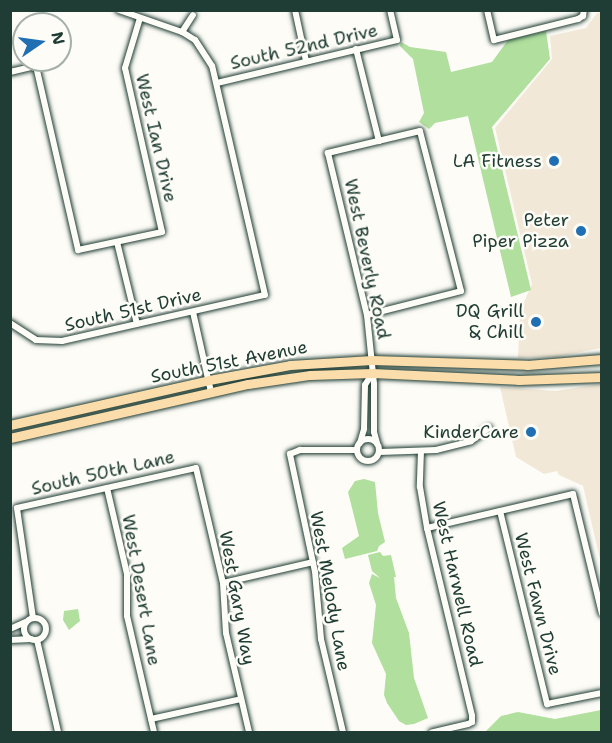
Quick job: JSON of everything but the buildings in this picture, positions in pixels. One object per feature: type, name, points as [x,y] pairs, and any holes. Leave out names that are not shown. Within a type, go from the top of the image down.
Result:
[{"type":"main road","name":"South 51st Avenue","points":[[10,425],[209,380],[290,365],[372,360],[527,365],[602,359]]},
{"type":"main road","name":"South 51st Avenue","points":[[10,438],[289,377],[372,373],[519,380],[602,377]]},
{"type":"street","points":[[119,10],[182,32],[195,40],[212,66],[217,83]]},
{"type":"street","points":[[295,10],[306,61]]},
{"type":"street","name":"South 52nd Drive","points":[[217,83],[397,40],[390,10]]},
{"type":"street","points":[[487,10],[494,40],[578,20],[583,13]]},
{"type":"street","points":[[182,32],[192,15]]},
{"type":"street","name":"West Ian Drive","points":[[117,242],[162,232],[125,68],[140,18]]},
{"type":"street","points":[[356,49],[379,141],[420,131],[461,291],[367,315]]},
{"type":"street","points":[[10,72],[36,66],[78,250],[117,242],[137,324]]},
{"type":"street","name":"South 51st Drive","points":[[10,323],[28,336],[50,342],[265,295],[217,83]]},
{"type":"street","name":"West Beverly Road","points":[[377,443],[374,432],[372,360],[367,315],[328,153],[379,141]]},
{"type":"street","points":[[193,312],[212,392]]},
{"type":"street","name":"West Beverly Road","points":[[360,443],[364,429],[365,385],[372,373]]},
{"type":"street","points":[[380,452],[421,451],[471,441],[489,428]]},
{"type":"street","points":[[369,439],[377,443],[380,452],[375,459],[368,462],[360,458],[357,450],[360,443],[369,439]]},
{"type":"street","name":"West Melody Lane","points":[[343,732],[321,639],[319,593],[290,454],[300,450],[357,450]]},
{"type":"street","name":"West Harwell Road","points":[[421,451],[420,487],[427,528],[472,722],[432,732]]},
{"type":"street","name":"South 50th Lane","points":[[30,620],[17,508],[196,468]]},
{"type":"street","name":"West Gary Way","points":[[196,468],[223,583],[226,633],[249,732]]},
{"type":"street","name":"West Desert Lane","points":[[107,488],[127,574],[127,616],[154,732]]},
{"type":"street","points":[[427,528],[573,494],[602,614]]},
{"type":"street","name":"West Fawn Drive","points":[[500,511],[547,704],[602,693]]},
{"type":"street","points":[[223,583],[313,562]]},
{"type":"street","points":[[30,620],[25,633],[34,640],[58,732]]},
{"type":"street","points":[[10,629],[30,620],[42,620],[47,628],[45,635],[34,640],[10,640]]},
{"type":"street","points":[[151,719],[241,699]]},
{"type":"shaded area","points":[[601,12],[601,348],[556,357],[518,358],[520,311],[532,284],[495,128],[552,59],[550,36],[586,28],[597,13]]},
{"type":"shaded area","points":[[602,384],[601,564],[583,486],[559,475],[557,471],[544,474],[516,457],[500,387],[555,391]]},
{"type":"green space","points":[[546,31],[550,59],[492,127],[531,290],[511,297],[468,116],[435,123],[429,129],[419,122],[424,113],[413,59],[400,46],[401,42],[410,47],[446,52],[451,72],[492,62],[508,40]]},
{"type":"green space","points":[[364,479],[375,482],[378,513],[385,542],[379,546],[377,551],[345,559],[342,548],[359,536],[348,492],[355,481]]},
{"type":"green space","points":[[380,552],[383,556],[391,555],[396,577],[394,577],[396,598],[409,633],[414,678],[428,718],[414,724],[406,725],[399,721],[387,703],[384,695],[386,674],[372,643],[376,605],[369,583],[372,574],[380,578],[372,571],[368,555]]},
{"type":"green space","points":[[78,609],[80,621],[69,630],[63,620],[64,611]]},
{"type":"green space","points":[[601,710],[601,732],[485,732],[501,716],[518,712],[555,719]]},
{"type":"place","name":"LA Fitness","points":[[554,161]]},
{"type":"place","name":"Peter Piper Pizza","points":[[581,231]]},
{"type":"place","name":"DQ Grill & Chill","points":[[536,322]]},
{"type":"place","name":"KinderCare","points":[[531,432]]}]
